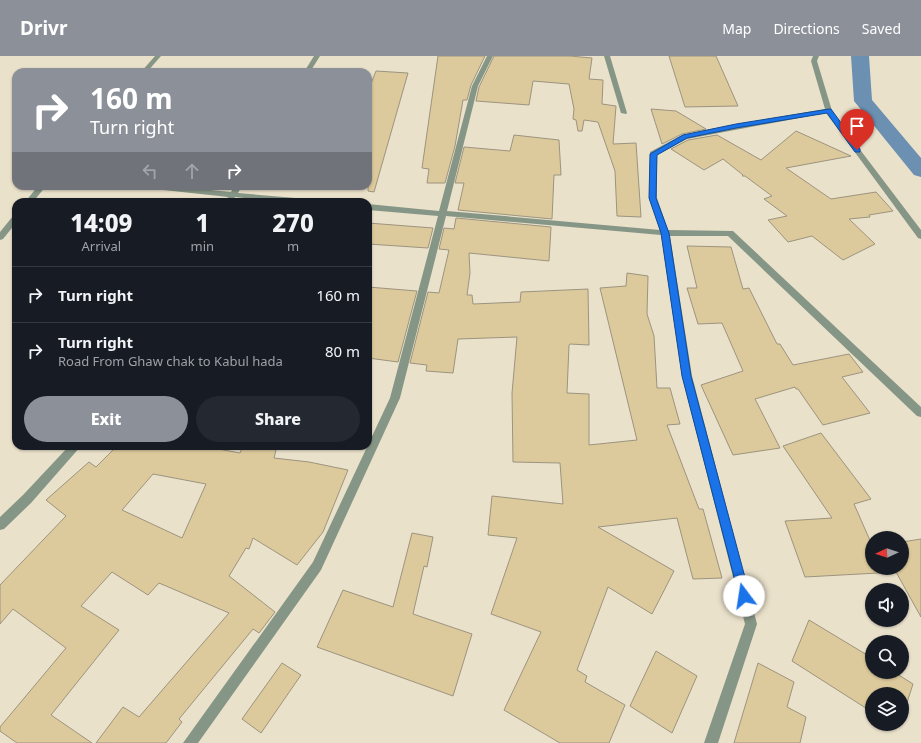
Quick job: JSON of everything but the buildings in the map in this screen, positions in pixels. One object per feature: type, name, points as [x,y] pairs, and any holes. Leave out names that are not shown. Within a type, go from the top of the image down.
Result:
[{"type":"street","points":[[148,68],[158,56]]},
{"type":"street","points":[[310,68],[317,56]]},
{"type":"street","points":[[372,448],[395,398],[475,86],[490,56]]},
{"type":"street","points":[[607,56],[624,113]]},
{"type":"street","points":[[816,56],[814,61],[829,110],[921,236]]},
{"type":"street","points":[[710,743],[752,624],[687,376],[665,233],[653,198],[654,154],[685,136],[829,110]]},
{"type":"street","points":[[32,198],[39,190]]},
{"type":"street","points":[[171,190],[224,198]]},
{"type":"street","points":[[372,207],[665,233],[730,233],[921,413]]},
{"type":"street","points":[[0,237],[12,223]]},
{"type":"street","points":[[0,525],[27,499],[72,450]]},
{"type":"street","points":[[190,743],[317,566],[371,450]]},
{"type":"waterway","points":[[860,56],[863,101],[921,171]]},
{"type":"route","points":[[744,596],[687,376],[665,233],[653,198],[654,154],[685,136],[829,110],[830,114],[857,150]]}]
